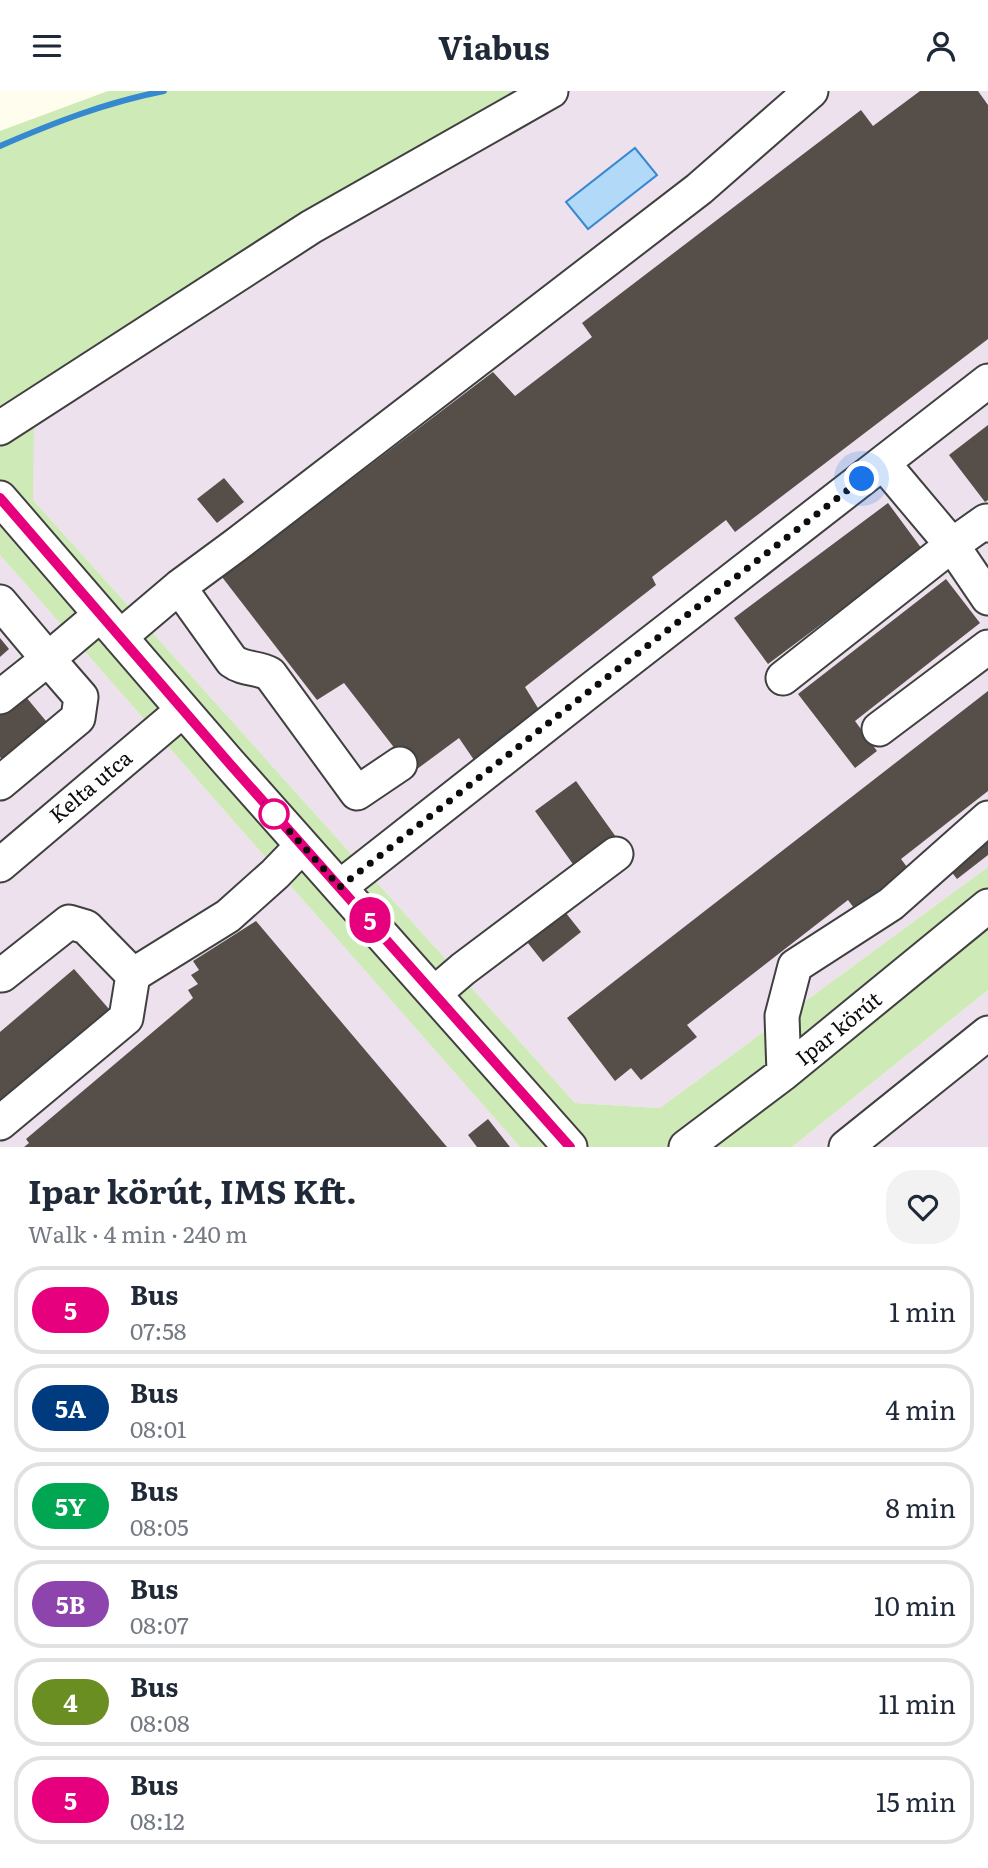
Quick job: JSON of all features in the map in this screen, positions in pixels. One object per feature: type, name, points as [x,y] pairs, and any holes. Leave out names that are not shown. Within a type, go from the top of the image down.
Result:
[{"type":"street","points":[[0,428],[311,227],[551,91]]},
{"type":"street","points":[[0,697],[48,659],[179,587],[247,537],[699,189],[811,91]]},
{"type":"street","points":[[340,887],[988,381]]},
{"type":"street","points":[[883,463],[952,545],[988,598]]},
{"type":"street","points":[[0,498],[302,846],[570,1147]]},
{"type":"street","points":[[783,678],[952,545],[987,522]]},
{"type":"street","points":[[179,587],[232,661],[244,668],[258,669],[270,674],[357,793],[400,764]]},
{"type":"street","points":[[0,602],[81,697],[78,718],[0,782]]},
{"type":"street","points":[[879,729],[988,647]]},
{"type":"street","name":"Kelta utca","points":[[0,865],[183,710]]},
{"type":"street","points":[[784,1073],[782,1016],[795,966],[891,904],[988,818]]},
{"type":"street","points":[[0,1123],[126,1018],[133,975],[228,916],[302,846]]},
{"type":"street","points":[[435,993],[616,854]]},
{"type":"street","name":"Ipar körút","points":[[686,1147],[784,1073],[988,906]]},
{"type":"street","points":[[2,975],[69,922],[86,927],[133,975]]},
{"type":"street","points":[[846,1147],[988,1033]]},
{"type":"shaded area","points":[[565,91],[988,91],[988,867],[660,1108],[575,1103],[33,500],[33,409]]},
{"type":"shaded area","points":[[0,555],[520,1147],[0,1147]]},
{"type":"shaded area","points":[[988,990],[988,1147],[792,1147]]},
{"type":"green space","points":[[108,91],[565,91],[34,409],[33,500],[575,1103],[660,1108],[988,867],[988,990],[792,1147],[520,1147],[0,555],[0,131]]},
{"type":"water","points":[[635,148],[657,175],[588,229],[566,202]]},
{"type":"building","points":[[920,91],[978,91],[988,105],[988,339],[735,532],[726,520],[652,577],[656,585],[525,687],[541,713],[474,760],[459,738],[413,772],[344,683],[317,700],[222,577],[493,372],[515,396],[592,337],[582,323],[861,110],[873,126]]},
{"type":"building","points":[[988,425],[988,500],[985,502],[949,455]]},
{"type":"building","points":[[224,478],[244,502],[217,523],[197,499]]},
{"type":"building","points":[[888,503],[922,549],[768,664],[734,618]]},
{"type":"building","points":[[946,579],[980,623],[855,721],[877,751],[855,768],[798,694]]},
{"type":"building","points":[[0,638],[9,649],[0,657]]},
{"type":"building","points":[[21,691],[51,727],[6,765],[0,757],[0,709]]},
{"type":"building","points":[[988,691],[988,791],[901,859],[910,871],[857,912],[848,900],[687,1025],[697,1037],[641,1080],[631,1068],[615,1081],[567,1018]]},
{"type":"building","points":[[576,781],[616,837],[575,867],[535,811]]},
{"type":"building","points":[[988,828],[988,855],[957,879],[944,862]]},
{"type":"building","points":[[562,908],[581,932],[543,962],[524,938]]},
{"type":"building","points":[[256,921],[447,1147],[24,1147],[29,1143],[26,1139],[193,998],[188,990],[198,984],[191,975],[199,970],[193,961]]},
{"type":"building","points":[[74,969],[109,1009],[0,1101],[0,1032]]},
{"type":"building","points":[[488,1119],[510,1147],[477,1147],[468,1135]]},
{"type":"waterway","points":[[0,146],[81,114],[164,91]]},
{"type":"bus line","name":"5","points":[[0,498],[229,763],[570,1147]]},
{"type":"route","points":[[274,814],[265,804],[340,887],[862,479]]}]
